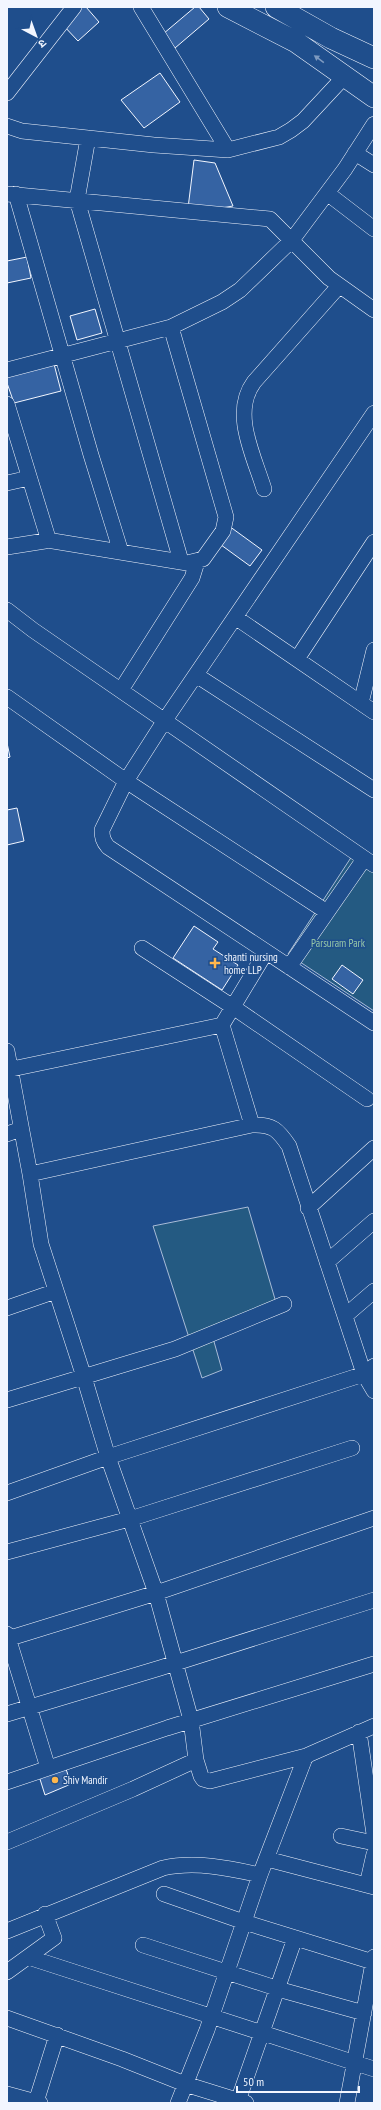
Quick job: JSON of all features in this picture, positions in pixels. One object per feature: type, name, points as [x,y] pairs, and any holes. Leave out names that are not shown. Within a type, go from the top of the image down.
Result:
[{"type":"main road","points":[[228,7],[296,42],[374,97]]},
{"type":"main road","points":[[276,7],[331,38],[374,58]]},
{"type":"street","points":[[7,93],[74,7]]},
{"type":"street","points":[[141,7],[228,150]]},
{"type":"street","points":[[7,126],[22,131],[228,150],[279,137],[291,130],[303,121],[344,77]]},
{"type":"street","points":[[7,370],[171,327],[222,302],[240,290],[292,240],[327,193],[374,124]]},
{"type":"street","points":[[88,138],[77,200],[181,561]]},
{"type":"street","points":[[355,153],[374,166]]},
{"type":"street","points":[[327,193],[374,229]]},
{"type":"street","points":[[121,552],[91,455],[64,356],[12,194],[270,219],[339,286],[374,310]]},
{"type":"street","points":[[264,489],[243,414],[244,400],[254,382],[339,286]]},
{"type":"street","points":[[7,547],[47,540],[181,561],[197,562],[208,555],[223,531],[226,517],[171,327]]},
{"type":"street","points":[[7,404],[11,428],[48,535],[47,540]]},
{"type":"street","points":[[374,413],[165,720],[126,781],[102,830],[104,842],[374,1023]]},
{"type":"street","points":[[7,483],[29,478]]},
{"type":"street","points":[[297,659],[374,542]]},
{"type":"street","points":[[121,690],[192,578],[197,562]]},
{"type":"street","points":[[7,610],[33,630],[369,862],[326,912],[289,967]]},
{"type":"street","points":[[235,617],[374,712]]},
{"type":"street","points":[[361,703],[374,650]]},
{"type":"street","points":[[196,675],[374,790]]},
{"type":"street","points":[[7,697],[126,781],[326,912]]},
{"type":"street","points":[[142,948],[233,1007],[367,1099]]},
{"type":"street","points":[[252,1125],[222,1026],[266,952]]},
{"type":"street","points":[[9,1069],[222,1026]]},
{"type":"street","points":[[7,1051],[14,1132],[30,1174],[41,1244],[108,1457],[156,1593],[191,1720],[196,1760],[201,1776],[203,1779],[210,1781],[306,1756],[374,1726]]},
{"type":"street","points":[[30,1174],[252,1125],[266,1125],[276,1129],[289,1146],[308,1208],[345,1316],[369,1370],[374,1390]]},
{"type":"street","points":[[308,1208],[374,1148]]},
{"type":"street","points":[[327,1262],[374,1222]]},
{"type":"street","points":[[7,1308],[56,1291]]},
{"type":"street","points":[[345,1316],[374,1291]]},
{"type":"street","points":[[7,1400],[180,1348],[284,1304]]},
{"type":"street","points":[[7,1493],[108,1457],[369,1370]]},
{"type":"street","points":[[7,1552],[130,1519],[352,1448]]},
{"type":"street","points":[[48,1768],[8,1637],[156,1593],[374,1518]]},
{"type":"street","points":[[7,1714],[374,1600]]},
{"type":"street","points":[[7,1782],[191,1720],[374,1664]]},
{"type":"street","points":[[359,1732],[374,1834]]},
{"type":"street","points":[[178,2103],[212,2016],[260,1875],[306,1756]]},
{"type":"street","points":[[7,1842],[133,1789],[196,1760]]},
{"type":"street","points":[[341,1836],[374,1843]]},
{"type":"street","points":[[267,1858],[370,1886],[374,1854]]},
{"type":"street","points":[[7,1931],[45,1914],[163,1868],[178,1865],[225,1868],[260,1875]]},
{"type":"street","points":[[164,1894],[295,1938],[374,1959],[347,2103]]},
{"type":"street","points":[[7,1972],[54,1938],[45,1914]]},
{"type":"street","points":[[7,2018],[185,2084],[242,2102],[277,1988],[295,1938]]},
{"type":"street","points":[[143,1945],[277,1988],[364,2013]]},
{"type":"street","points":[[28,1957],[374,2069]]},
{"type":"street","points":[[7,2094],[38,2102],[57,2036]]},
{"type":"green space","name":"Parsuram Park","points":[[352,856],[374,871],[374,1011],[288,954]]},
{"type":"green space","points":[[248,1207],[277,1306],[211,1331],[222,1370],[202,1378],[153,1226]]},
{"type":"building","points":[[81,7],[86,7],[99,22],[78,41],[62,24]]},
{"type":"building","points":[[195,7],[199,7],[209,19],[175,48],[163,34]]},
{"type":"building","points":[[160,73],[180,102],[144,128],[121,100]]},
{"type":"building","points":[[194,160],[215,163],[233,206],[210,210],[188,208]]},
{"type":"building","points":[[27,257],[31,278],[7,283],[7,261]]},
{"type":"building","points":[[95,309],[102,333],[77,340],[70,316]]},
{"type":"building","points":[[54,364],[61,391],[14,403],[7,383],[7,377]]},
{"type":"building","points":[[229,526],[262,550],[250,566],[217,542]]},
{"type":"building","points":[[7,743],[10,757],[7,758]]},
{"type":"building","points":[[17,808],[24,841],[7,845],[7,810]]},
{"type":"building","points":[[194,926],[218,942],[213,949],[238,965],[222,990],[173,958]]},
{"type":"building","points":[[342,965],[363,980],[353,994],[332,979]]},
{"type":"building","name":"Shiv Mandir","points":[[66,1769],[71,1784],[45,1795],[39,1776]]},
{"type":"place","name":"shanti nursing home LLP","points":[[215,963]]},
{"type":"place","name":"Shiv Mandir","points":[[55,1780]]}]
